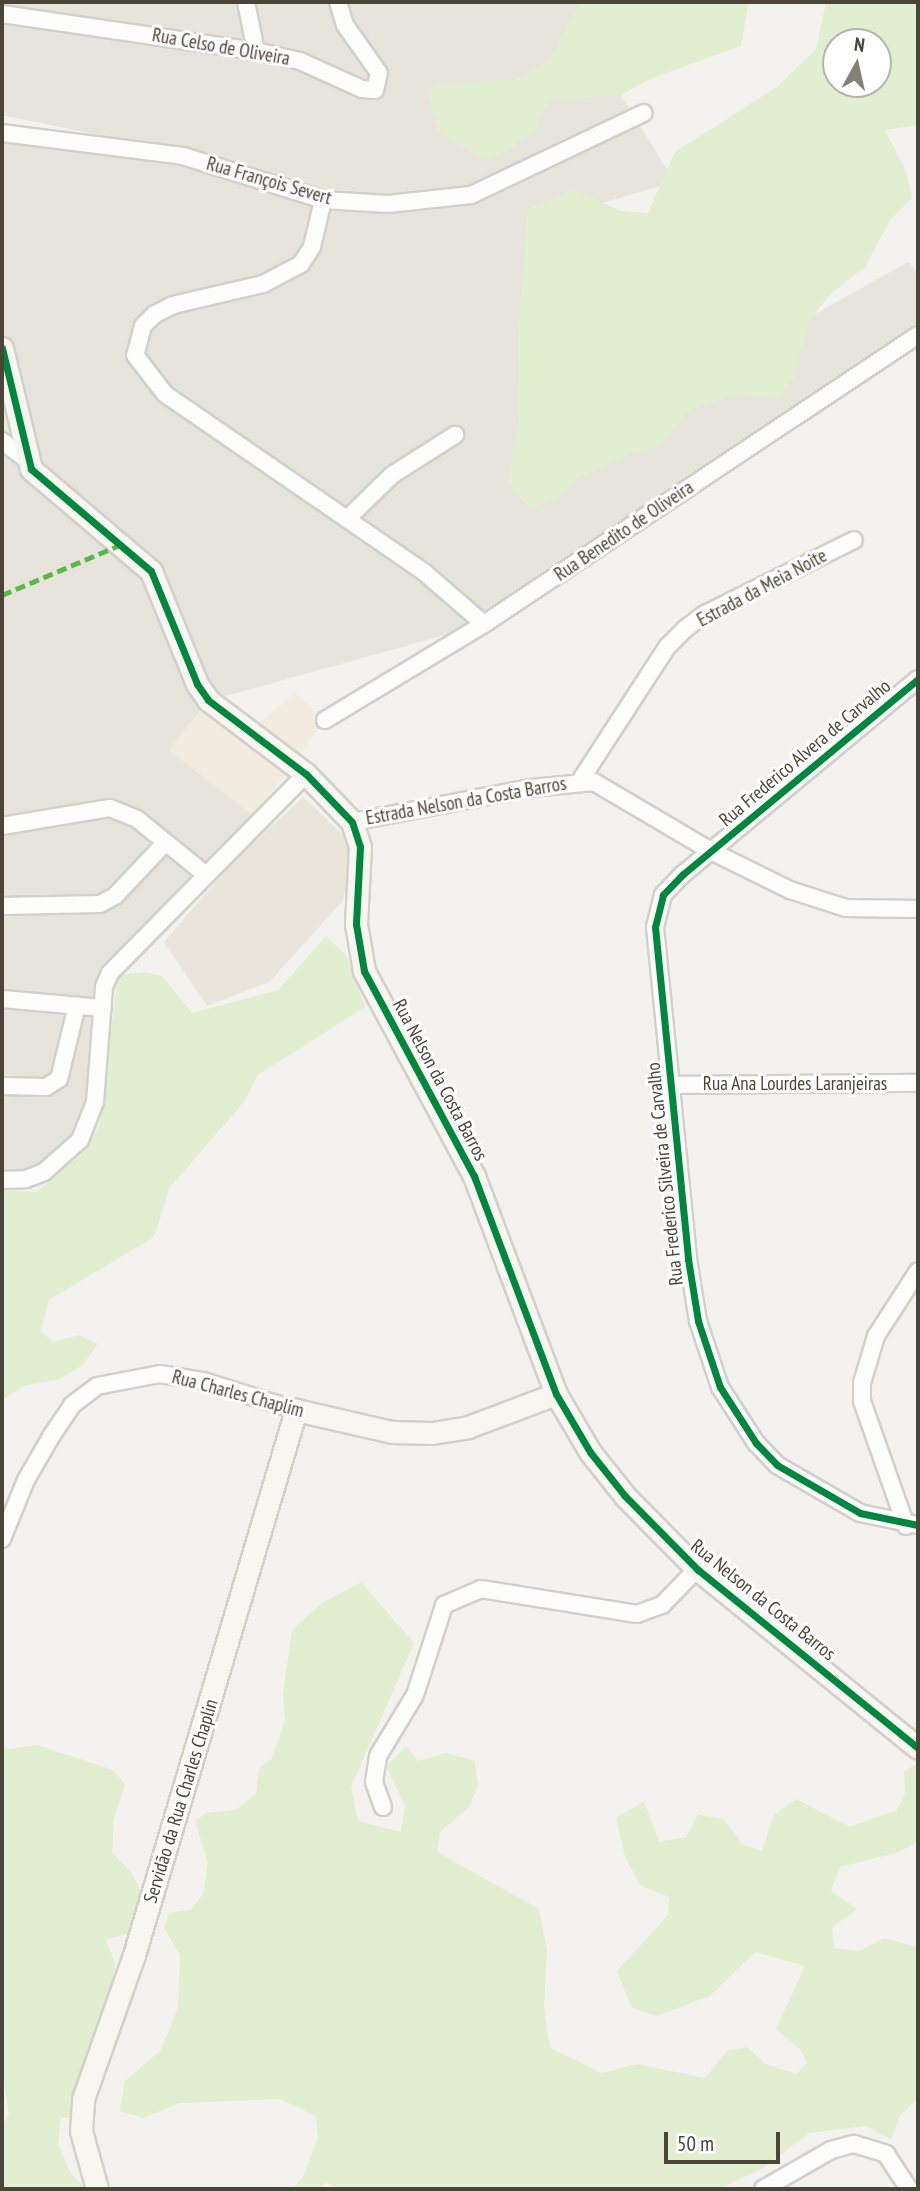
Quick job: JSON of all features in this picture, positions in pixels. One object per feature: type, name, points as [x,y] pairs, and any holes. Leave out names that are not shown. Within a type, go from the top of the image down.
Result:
[{"type":"street","points":[[246,2],[256,51]]},
{"type":"street","name":"Rua Celso de Oliveira","points":[[2,14],[256,51],[300,61],[362,89],[376,90],[381,81],[379,73],[345,25],[338,2]]},
{"type":"street","name":"Rua François Severt","points":[[2,133],[183,156],[323,200],[388,204],[471,195],[644,113]]},
{"type":"street","points":[[323,200],[312,247],[301,264],[263,284],[173,305],[155,314],[143,326],[135,355],[165,394],[453,594],[484,624]]},
{"type":"street","name":"Rua Benedito de Oliveira","points":[[325,720],[484,624],[918,335]]},
{"type":"street","points":[[2,348],[16,447],[40,479],[152,571],[197,684],[208,700],[306,774],[352,822]]},
{"type":"street","points":[[347,519],[392,475],[455,436]]},
{"type":"street","name":"Estrada da Meia Noite","points":[[580,781],[660,657],[685,629],[705,614],[854,540]]},
{"type":"street","name":"Rua Frederico Alvera de Carvalho","points":[[713,852],[918,679]]},
{"type":"street","points":[[2,1180],[26,1180],[44,1172],[80,1140],[95,1102],[104,987],[118,962],[306,774]]},
{"type":"street","points":[[580,781],[606,786],[713,852],[814,899],[846,908],[918,909]]},
{"type":"street","name":"Estrada Nelson da Costa Barros","points":[[352,822],[580,781]]},
{"type":"street","points":[[2,826],[110,808],[137,819],[205,874]]},
{"type":"street","name":"Rua Nelson da Costa Barros","points":[[352,822],[360,846],[356,923],[364,971],[474,1177],[556,1394],[590,1452],[625,1496],[697,1569],[918,1748]]},
{"type":"street","points":[[2,906],[100,904],[115,896],[165,843]]},
{"type":"street","name":"Rua Frederico Silveira de Carvalho","points":[[713,852],[672,884],[656,909],[692,1282],[709,1360],[720,1387],[756,1443],[776,1465],[860,1513],[912,1525]]},
{"type":"street","points":[[2,999],[103,1008]]},
{"type":"street","points":[[2,1086],[46,1087],[59,1079],[77,1005]]},
{"type":"street","name":"Rua Ana Lourdes Laranjeiras","points":[[672,1085],[918,1083]]},
{"type":"street","points":[[912,1525],[862,1401],[862,1382],[876,1336],[918,1271]]},
{"type":"street","name":"Rua Charles Chaplim","points":[[2,1539],[26,1480],[52,1435],[72,1405],[97,1386],[160,1374],[203,1381],[296,1410],[392,1432],[432,1433],[468,1427],[556,1394]]},
{"type":"street","name":"Servidão da Rua Charles Chaplin","points":[[97,2189],[80,2131],[83,2099],[134,1955],[296,1410]]},
{"type":"street","points":[[383,1807],[374,1783],[378,1756],[415,1695],[444,1605],[491,1590],[638,1614],[662,1605],[697,1569]]},
{"type":"street","points":[[764,2189],[831,2150],[853,2144],[886,2154],[909,2189]]},
{"type":"shaded area","points":[[2,2],[582,2],[617,89],[675,182],[526,225],[533,472],[908,262],[918,273],[918,334],[484,624],[208,701],[169,750],[254,816],[99,973],[83,1126],[32,1173],[2,1173],[2,594],[6,592],[2,592],[2,452],[159,581],[24,449],[2,356],[2,137],[186,153],[2,115]]},
{"type":"shaded area","points":[[295,693],[325,720],[254,816],[169,750],[208,700],[248,732]]},
{"type":"shaded area","points":[[303,797],[345,837],[353,864],[342,902],[269,982],[207,1006],[164,942],[234,861]]},
{"type":"green space","points":[[574,2],[749,2],[741,46],[650,79],[621,95],[549,99],[536,130],[505,152],[485,159],[439,133],[427,90],[443,83],[515,80],[547,63],[578,6]]},
{"type":"green space","points":[[826,2],[918,2],[918,125],[885,130],[906,171],[912,198],[890,220],[865,267],[831,294],[809,320],[794,377],[781,398],[733,395],[691,409],[660,446],[630,454],[576,479],[560,497],[530,508],[508,484],[519,417],[518,337],[528,209],[574,190],[621,211],[648,213],[675,152],[777,87],[816,49]]},
{"type":"green space","points":[[2,352],[24,449],[2,435]]},
{"type":"green space","points":[[326,936],[346,955],[365,1007],[258,1075],[244,1102],[170,1187],[154,1237],[49,1300],[41,1331],[53,1342],[79,1335],[98,1344],[83,1365],[57,1380],[26,1385],[2,1400],[2,1190],[36,1192],[83,1153],[99,1126],[118,975],[145,972],[162,976],[192,1013],[278,990]]},
{"type":"green space","points":[[361,1582],[414,1643],[351,1787],[358,1821],[401,1832],[405,1806],[386,1766],[406,1746],[418,1761],[446,1753],[475,1761],[478,1785],[470,1806],[440,1832],[437,1852],[539,1909],[547,1951],[544,2007],[550,2048],[602,2073],[637,2064],[705,2078],[727,2051],[747,2047],[766,2064],[796,2074],[807,2063],[801,2050],[776,2029],[805,1966],[755,1952],[710,1996],[656,2016],[631,2007],[617,1971],[668,1915],[669,1897],[641,1886],[625,1857],[616,1818],[644,1801],[659,1842],[686,1837],[698,1815],[724,1819],[742,1844],[762,1851],[774,1815],[796,1799],[850,1827],[897,1810],[905,1794],[904,1771],[918,1764],[918,1842],[899,1852],[840,1867],[831,1891],[857,1909],[832,1928],[834,1948],[859,1951],[884,1938],[918,1947],[918,2099],[900,2115],[891,2140],[866,2126],[809,2133],[762,2169],[719,2189],[335,2189],[327,2182],[319,2189],[292,2189],[303,2177],[318,2138],[316,2116],[280,2099],[180,2103],[143,2118],[120,2111],[125,2081],[161,2050],[178,2007],[180,1955],[164,1928],[169,1913],[190,1910],[203,1894],[208,1863],[195,1821],[206,1813],[235,1810],[256,1794],[259,1769],[272,1758],[285,1720],[283,1694],[292,1630],[322,1603]]},
{"type":"green space","points":[[2,1745],[8,1749],[37,1745],[113,1770],[125,1785],[114,1818],[112,1853],[132,1873],[141,1892],[141,1929],[106,1940],[115,1963],[108,2054],[87,2117],[61,2118],[58,2144],[70,2172],[85,2189],[2,2189],[2,2124],[9,2116],[2,2068]]},
{"type":"marked path","points":[[2,595],[122,544]]},
{"type":"cycle path","points":[[2,348],[31,469],[151,571],[197,684],[208,700],[306,774],[352,822],[360,847],[356,924],[364,971],[474,1176],[556,1394],[590,1452],[625,1496],[697,1569],[918,1748]]},
{"type":"cycle path","points":[[918,679],[683,874],[663,895],[655,927],[688,1259],[698,1321],[720,1387],[756,1443],[777,1465],[860,1513],[918,1525]]}]
